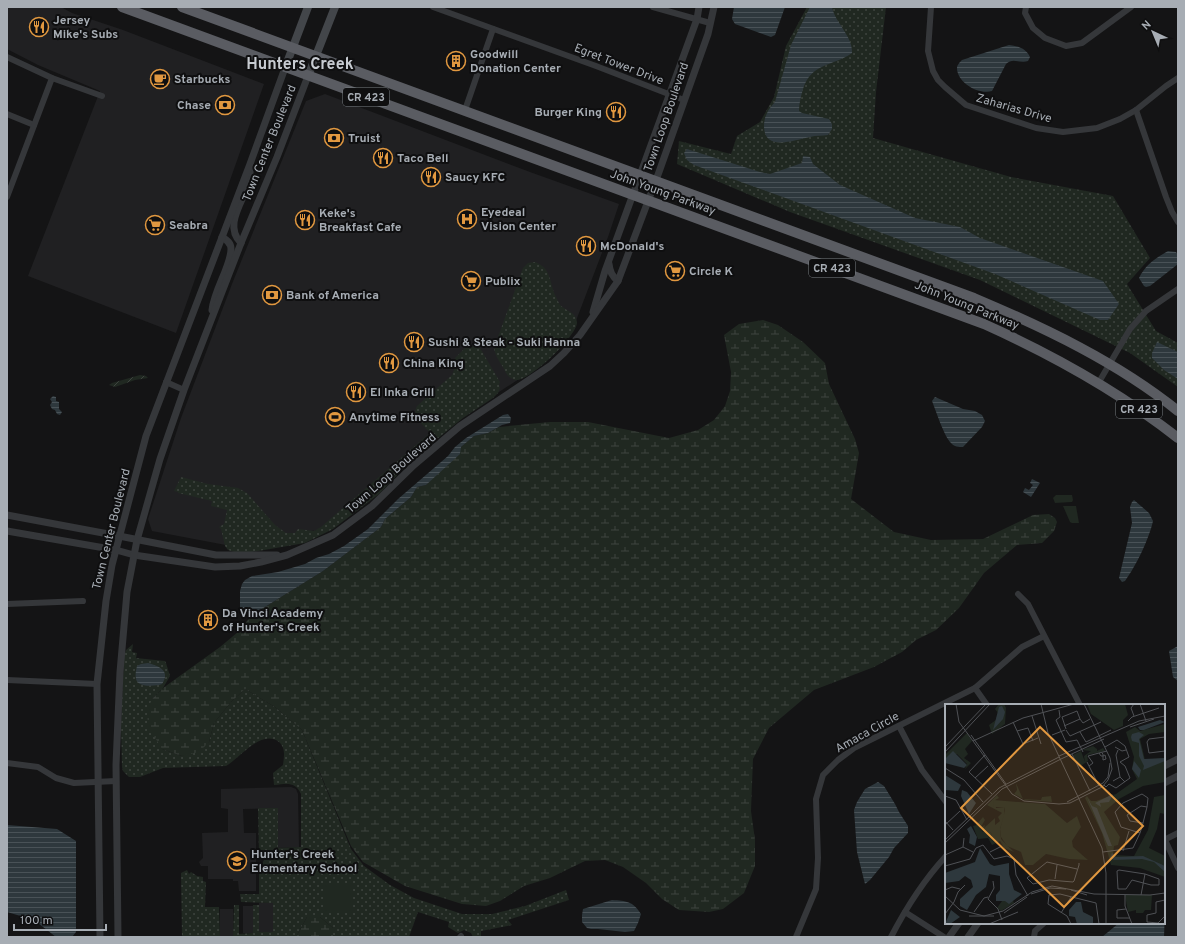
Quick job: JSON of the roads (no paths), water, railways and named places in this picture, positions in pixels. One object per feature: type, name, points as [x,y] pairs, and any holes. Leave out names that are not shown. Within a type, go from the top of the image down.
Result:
[{"type":"highway","name":"John Young Parkway","points":[[122,7],[984,324],[1046,353],[1099,382],[1154,419],[1178,438]]},
{"type":"highway","name":"John Young Parkway","points":[[182,7],[974,298],[1043,328],[1110,365],[1178,411]]},
{"type":"main road","name":"Town Center Boulevard","points":[[285,68],[308,7]]},
{"type":"main road","name":"Town Center Boulevard","points":[[308,76],[334,7]]},
{"type":"street","name":"Egret Tower Drive","points":[[433,7],[684,100]]},
{"type":"street","points":[[653,7],[710,23]]},
{"type":"street","name":"Town Loop Boulevard","points":[[591,318],[609,262],[697,19],[699,7]]},
{"type":"street","name":"Town Loop Boulevard","points":[[7,531],[215,567],[240,566],[287,555],[334,535],[372,506],[414,465],[460,426],[550,366],[568,349],[618,281],[708,34],[714,7]]},
{"type":"street","name":"Zaharias Drive","points":[[932,7],[928,50],[933,71],[938,80],[966,105],[1036,128],[1063,132],[1097,128],[1120,119],[1136,110],[1178,78]]},
{"type":"street","points":[[1026,7],[1025,13],[1033,28],[1045,38],[1066,46],[1082,43],[1131,7]]},
{"type":"street","points":[[464,110],[493,29]]},
{"type":"street","points":[[7,57],[52,78],[102,96]]},
{"type":"street","name":"Town Center Boulevard","points":[[100,937],[97,684],[106,601],[116,550],[146,436],[285,68]]},
{"type":"street","name":"Town Center Boulevard","points":[[118,937],[116,781],[120,672],[127,592],[137,540],[160,458],[184,390],[241,243],[278,157],[308,76]]},
{"type":"street","points":[[7,197],[52,78]]},
{"type":"street","points":[[1136,110],[1166,197],[1178,222]]},
{"type":"street","points":[[7,114],[34,125]]},
{"type":"street","name":"Town Center Boulevard","points":[[241,243],[236,238],[233,230],[234,219],[250,178],[250,164]]},
{"type":"street","name":"Town Center Boulevard","points":[[211,320],[213,301],[230,258],[231,248],[228,241],[222,237]]},
{"type":"street","points":[[609,262],[610,271],[618,281]]},
{"type":"street","points":[[1099,382],[1130,329],[1146,311],[1178,289]]},
{"type":"street","points":[[166,382],[184,390]]},
{"type":"street","name":"Town Loop Boulevard","points":[[7,516],[216,555],[287,555]]},
{"type":"street","points":[[1018,594],[1028,604],[1079,704]]},
{"type":"street","points":[[7,604],[83,601]]},
{"type":"street","name":"Amaca Circle","points":[[796,937],[816,889],[818,858],[816,798],[823,775],[838,760],[854,748],[974,688],[1022,647],[1044,636]]},
{"type":"street","points":[[7,680],[97,684]]},
{"type":"street","points":[[974,688],[987,704]]},
{"type":"street","points":[[899,726],[922,770],[945,801]]},
{"type":"street","points":[[1165,766],[1178,759]]},
{"type":"street","points":[[7,763],[38,767],[56,778],[74,783],[116,781]]},
{"type":"street","points":[[1165,782],[1178,776]]},
{"type":"street","points":[[1165,840],[1178,833]]},
{"type":"street","points":[[1165,842],[1178,868]]},
{"type":"street","points":[[891,937],[905,912],[935,868],[945,857]]},
{"type":"street","points":[[905,912],[944,937]]},
{"type":"street","points":[[949,937],[958,924]]},
{"type":"street","points":[[968,937],[977,924]]},
{"type":"street","points":[[1034,937],[1036,932],[1043,924]]},
{"type":"place","name":"Jersey Mike's Subs","points":[[39,27]]},
{"type":"place","name":"Goodwill Donation Center","points":[[456,61]]},
{"type":"place","name":"Starbucks","points":[[160,79]]},
{"type":"place","name":"Chase","points":[[225,105]]},
{"type":"place","name":"Burger King","points":[[616,112]]},
{"type":"place","name":"Truist","points":[[334,138]]},
{"type":"place","name":"Taco Bell","points":[[383,158]]},
{"type":"place","name":"Saucy KFC","points":[[431,177]]},
{"type":"place","name":"Eyedeal Vision Center","points":[[467,219]]},
{"type":"place","name":"Keke's Breakfast Cafe","points":[[305,220]]},
{"type":"place","name":"Seabra","points":[[155,225]]},
{"type":"place","name":"McDonald's","points":[[586,246]]},
{"type":"place","name":"Circle K","points":[[675,271]]},
{"type":"place","name":"Publix","points":[[471,281]]},
{"type":"place","name":"Bank of America","points":[[272,295]]},
{"type":"place","name":"Sushi & Steak - Suki Hanna","points":[[414,342]]},
{"type":"place","name":"China King","points":[[389,363]]},
{"type":"place","name":"El Inka Grill","points":[[356,392]]},
{"type":"place","name":"Anytime Fitness","points":[[335,417]]},
{"type":"place","name":"Da Vinci Academy of Hunter's Creek","points":[[208,620]]},
{"type":"place","name":"Hunter's Creek Elementary School","points":[[237,861]]},
{"type":"district","name":"Hunters Creek","points":[[300,63]]}]
